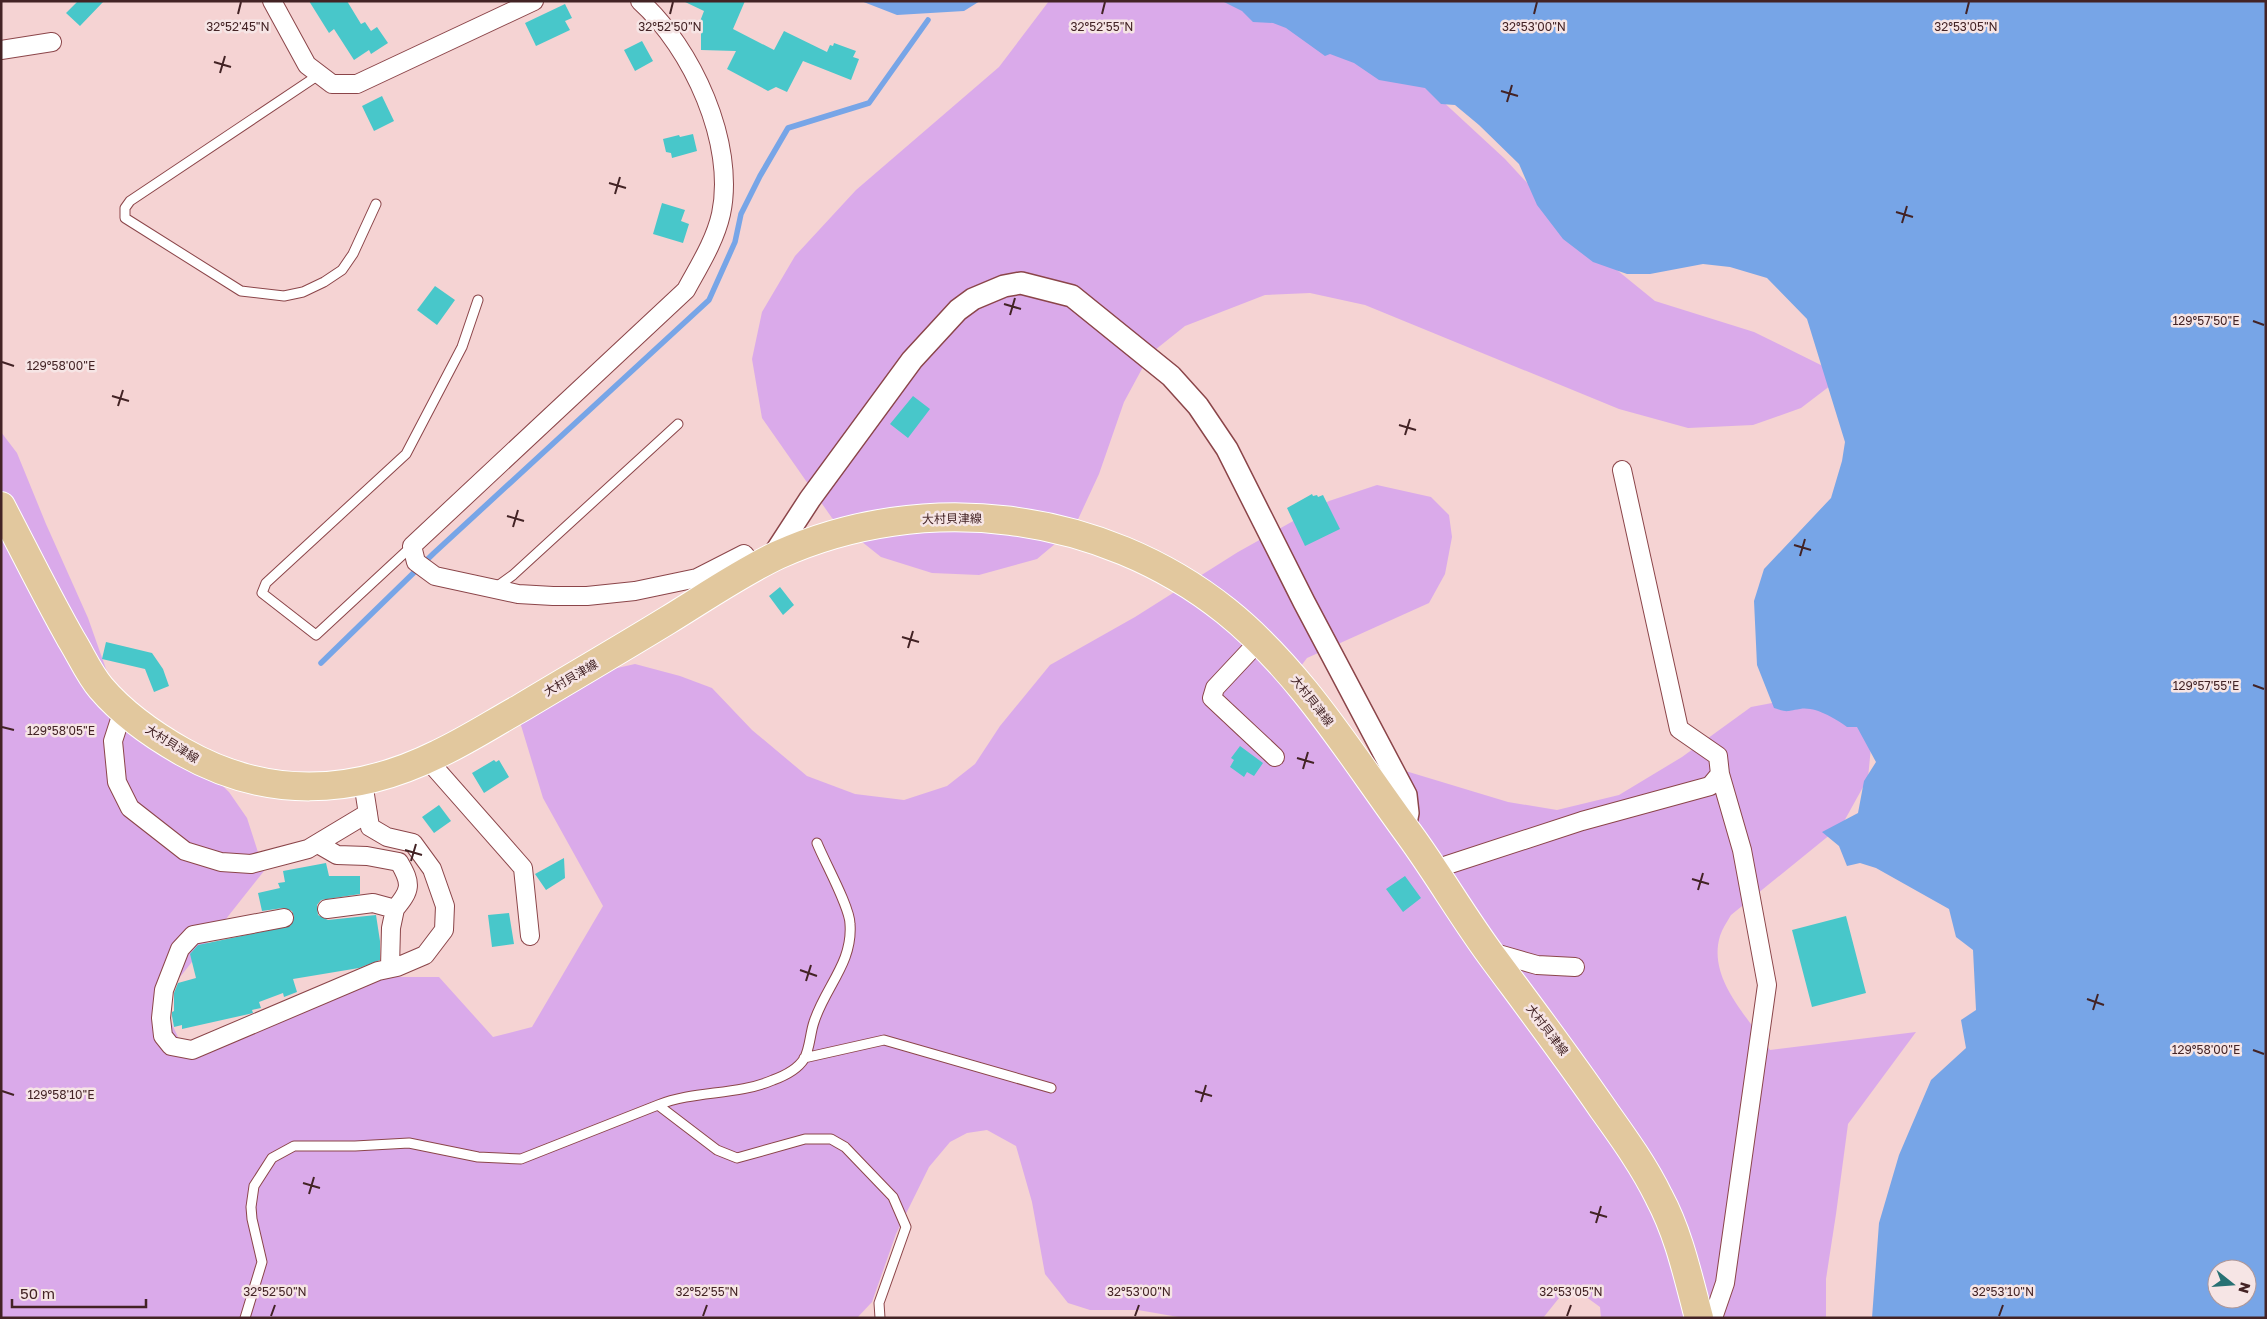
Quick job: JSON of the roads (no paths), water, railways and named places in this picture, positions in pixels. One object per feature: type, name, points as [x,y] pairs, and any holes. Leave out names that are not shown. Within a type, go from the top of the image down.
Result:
[{"type":"main road","name":"大村貝津線","points":[[1,506],[56,612],[98,685],[122,710],[154,736],[210,767],[255,782],[306,788],[363,782],[389,775],[427,759],[522,707],[763,563],[846,531],[895,521],[947,516],[1002,519],[1050,526],[1105,543],[1175,574],[1228,612],[1259,641],[1317,704],[1435,869],[1488,951],[1603,1108],[1660,1199],[1680,1248],[1700,1318]]},
{"type":"street","points":[[272,1],[307,65],[332,84],[357,84],[534,1]]},
{"type":"street","points":[[640,1],[654,14],[681,51],[702,88],[717,134],[724,178],[721,214],[709,249],[686,290],[412,546],[416,562],[435,576],[518,594],[587,596],[635,591],[697,578],[744,554],[763,563],[912,360],[958,310],[974,299],[1004,286],[1021,283],[1072,296],[1171,376],[1198,406],[1228,448],[1304,602],[1406,795],[1408,813],[1405,828]]},
{"type":"street","points":[[1,50],[52,42]]},
{"type":"street","points":[[1622,470],[1679,729],[1718,756],[1720,774],[1742,850],[1767,985],[1725,1283],[1713,1318]]},
{"type":"street","points":[[1259,641],[1215,688],[1212,698],[1275,757]]},
{"type":"street","points":[[122,710],[113,741],[117,782],[130,808],[185,851],[221,862],[250,864],[308,849],[368,813]]},
{"type":"street","points":[[427,759],[523,868],[530,936]]},
{"type":"street","points":[[1435,869],[1582,820],[1710,786],[1720,774]]},
{"type":"street","points":[[284,918],[193,935],[180,949],[164,990],[161,1018],[163,1036],[171,1046],[192,1050],[378,971],[425,955],[444,930],[445,906],[432,869],[413,842],[387,837],[370,827],[363,782]]},
{"type":"street","points":[[318,844],[337,855],[367,856],[399,862],[408,878],[407,894],[395,909],[391,928],[390,967]]},
{"type":"street","points":[[327,908],[373,903],[395,909]]},
{"type":"street","points":[[1488,951],[1537,966],[1575,967]]},
{"type":"lane","points":[[320,74],[130,201],[125,208],[126,218],[241,291],[284,296],[303,292],[324,282],[342,270],[353,254],[376,204]]},
{"type":"lane","points":[[412,546],[316,635],[262,593],[266,583],[406,454],[462,347],[478,300]]},
{"type":"lane","points":[[493,589],[513,575],[678,424]]},
{"type":"lane","points":[[245,1318],[262,1262],[252,1219],[251,1207],[254,1186],[272,1158],[294,1146],[355,1146],[409,1143],[478,1157],[521,1159],[677,1097],[732,1090],[772,1081],[794,1070],[804,1058],[814,1020],[848,954],[850,940],[849,915],[817,843]]},
{"type":"lane","points":[[804,1058],[884,1040],[1051,1088]]},
{"type":"lane","points":[[658,1105],[716,1150],[737,1158],[805,1140],[831,1139],[844,1147],[893,1197],[906,1228],[879,1303],[880,1318]]},
{"type":"water","points":[[861,1],[980,1],[964,11],[897,15]]},
{"type":"water","points":[[1222,1],[2266,1],[2266,1318],[1872,1318],[1879,1223],[1899,1155],[1931,1080],[1966,1048],[1961,1020],[1976,1010],[1973,950],[1956,937],[1949,909],[1876,868],[1860,863],[1847,866],[1839,846],[1822,832],[1858,813],[1864,781],[1876,762],[1857,727],[1847,727],[1831,717],[1812,709],[1783,711],[1774,708],[1757,665],[1754,601],[1764,569],[1831,498],[1842,461],[1845,442],[1807,319],[1767,278],[1730,267],[1703,264],[1650,274],[1627,274],[1593,262],[1563,239],[1537,205],[1519,164],[1479,125],[1455,105],[1441,104],[1425,88],[1379,80],[1354,63],[1330,54],[1325,56],[1286,28],[1273,23],[1253,22],[1242,11]]},
{"type":"waterway","points":[[321,663],[434,553],[709,300],[735,242],[741,214],[760,176],[788,128],[869,103],[928,20]]}]
